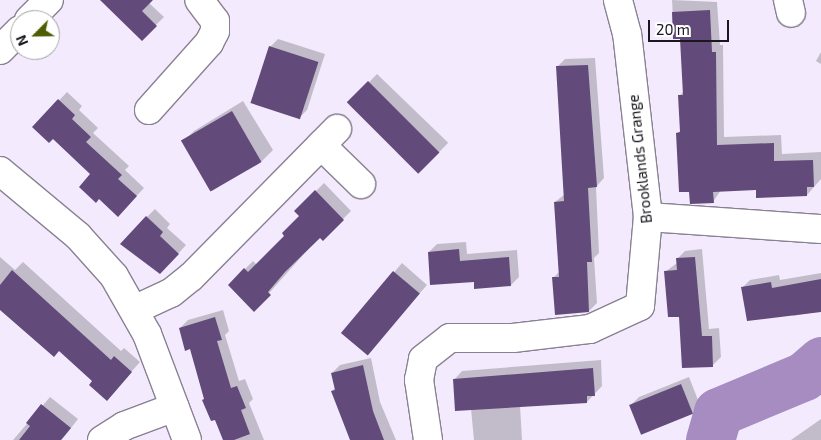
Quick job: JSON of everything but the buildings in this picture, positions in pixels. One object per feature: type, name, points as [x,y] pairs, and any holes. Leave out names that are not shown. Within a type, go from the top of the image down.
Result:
[{"type":"street","points":[[40,10],[49,0]]},
{"type":"street","points":[[149,110],[209,43],[215,31],[215,20],[198,0]]},
{"type":"street","name":"Brooklands Grange","points":[[428,440],[419,380],[422,359],[450,338],[513,338],[590,329],[640,306],[648,217],[627,34],[618,0]]},
{"type":"street","points":[[0,50],[10,40]]},
{"type":"street","points":[[136,309],[171,293],[191,277],[329,137],[361,184]]},
{"type":"street","points":[[0,172],[78,236],[114,276],[136,309],[187,440]]},
{"type":"street","points":[[648,217],[821,229]]},
{"type":"street","points":[[102,440],[124,426],[174,406]]},
{"type":"waterway","points":[[710,440],[718,412],[804,376],[821,361]]}]
